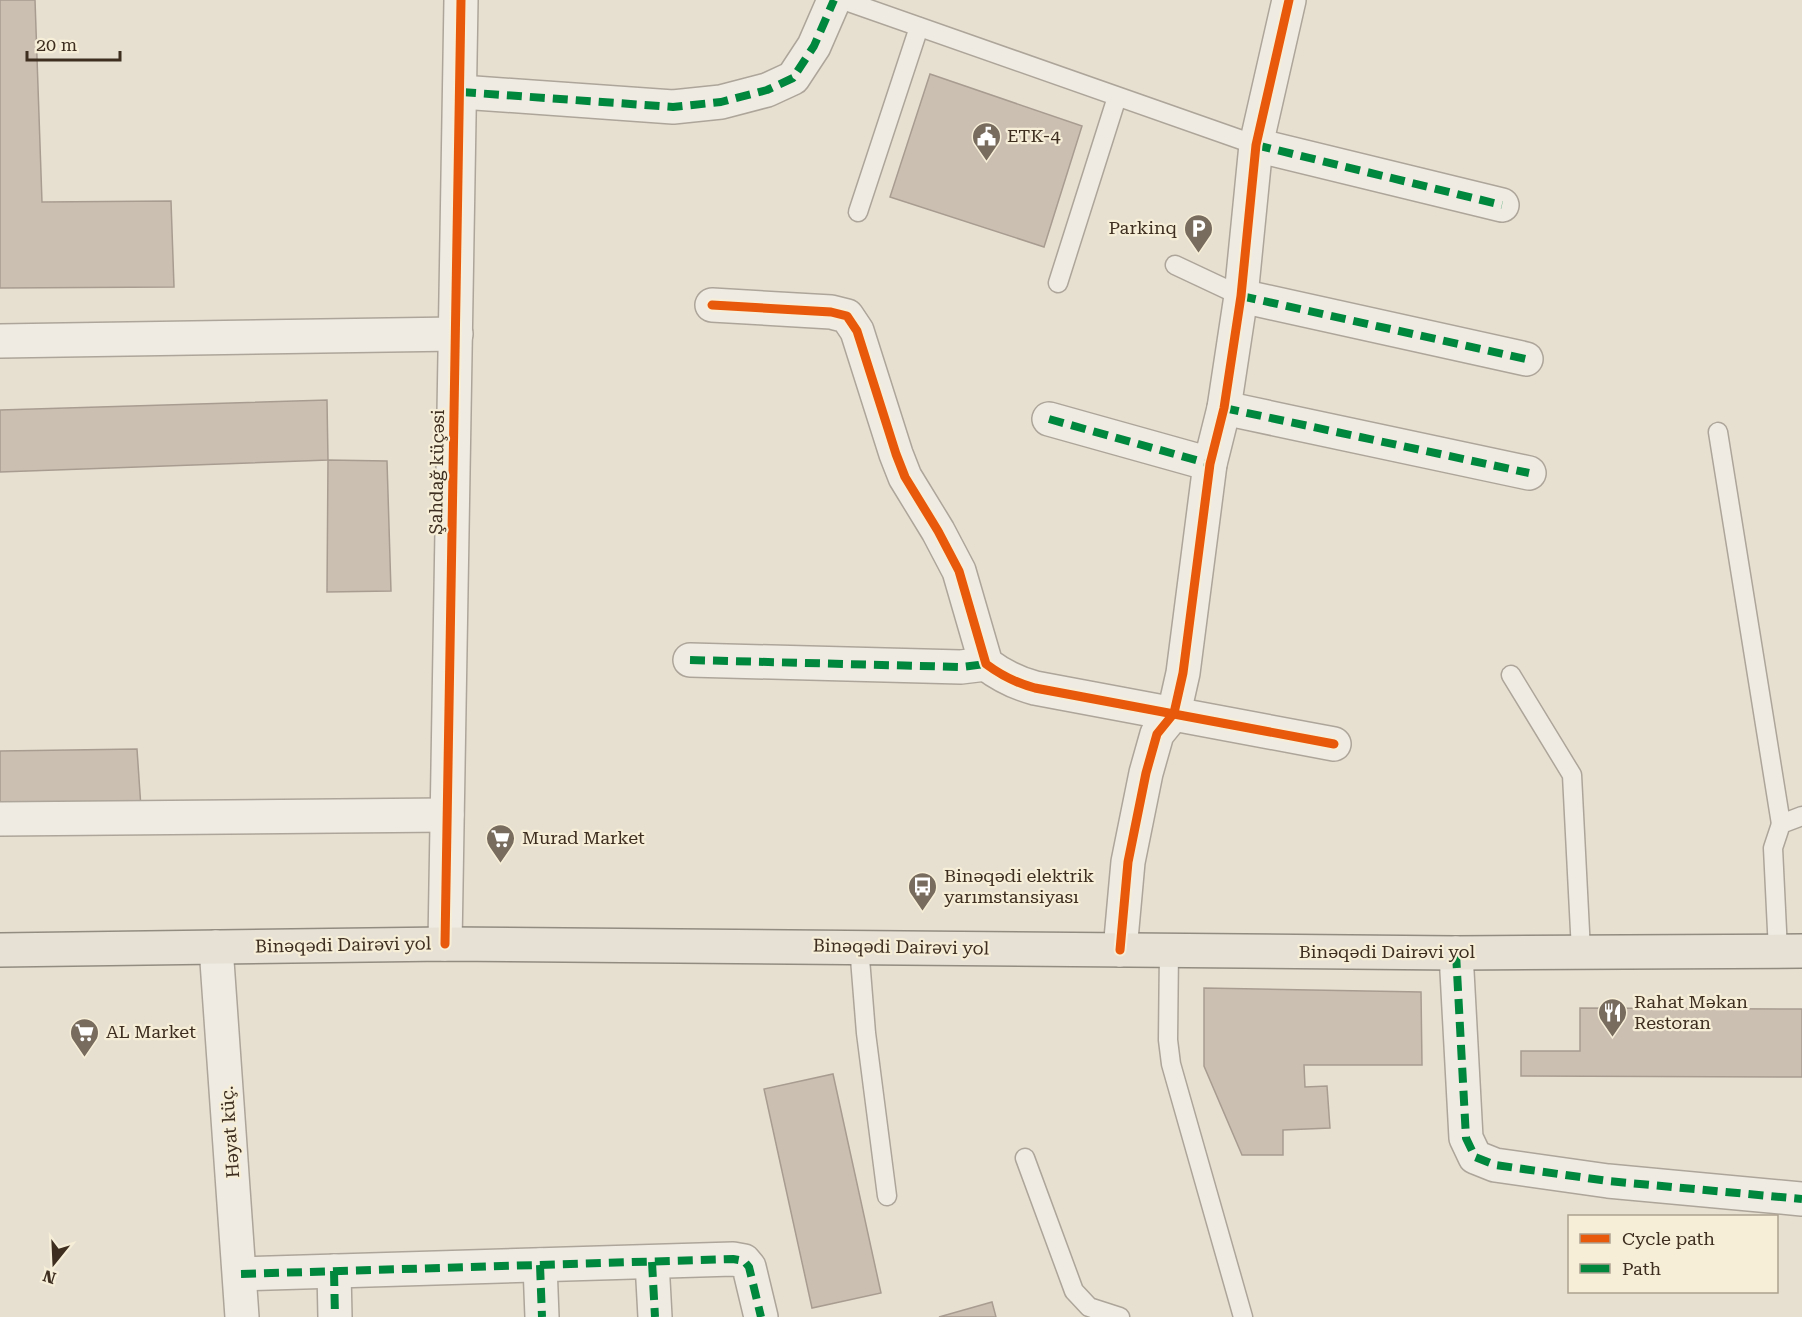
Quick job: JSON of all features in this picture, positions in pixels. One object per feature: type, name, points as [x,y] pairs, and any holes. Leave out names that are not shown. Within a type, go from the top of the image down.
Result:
[{"type":"main road","name":"Binəqədi Dairəvi yol","points":[[0,950],[445,944],[1456,953],[1790,951]]},
{"type":"street","name":"Şahdağ küçəsi","points":[[445,944],[461,0]]},
{"type":"street","points":[[460,92],[673,107],[721,102],[767,90],[793,78],[814,46],[834,0]]},
{"type":"street","points":[[1120,950],[1128,862],[1146,773],[1157,734],[1174,713],[1184,673],[1210,464],[1224,408],[1241,296],[1256,145],[1289,0]]},
{"type":"street","points":[[1256,145],[1502,205]]},
{"type":"street","points":[[1241,296],[1526,359]]},
{"type":"street","points":[[712,305],[831,312],[847,316],[857,331],[905,477],[959,571],[986,664]]},
{"type":"street","points":[[0,341],[456,334]]},
{"type":"street","points":[[1224,408],[1529,473]]},
{"type":"street","points":[[1049,418],[1210,464]]},
{"type":"street","points":[[690,660],[961,667],[986,664],[1012,681],[1035,688],[1334,744]]},
{"type":"street","points":[[0,819],[447,814]]},
{"type":"street","name":"Həyat küç.","points":[[216,947],[243,1317]]},
{"type":"street","points":[[1456,953],[1466,1138],[1475,1157],[1495,1165],[1608,1181],[1802,1199]]},
{"type":"street","points":[[241,1274],[744,1261],[750,1267],[761,1317]]},
{"type":"street","points":[[652,1262],[655,1317]]},
{"type":"street","points":[[540,1266],[542,1317]]},
{"type":"street","points":[[334,1271],[335,1317]]},
{"type":"lane","points":[[843,0],[1256,145]]},
{"type":"lane","points":[[858,212],[920,27]]},
{"type":"lane","points":[[1058,283],[1117,96]]},
{"type":"lane","points":[[1175,265],[1241,296]]},
{"type":"lane","points":[[1718,432],[1781,824],[1773,848],[1773,880],[1790,951]]},
{"type":"lane","points":[[1511,675],[1572,775],[1581,951]]},
{"type":"lane","points":[[1781,824],[1802,816]]},
{"type":"lane","points":[[859,946],[863,1012],[887,1196]]},
{"type":"lane","points":[[1169,950],[1168,1040],[1171,1064],[1243,1317]]},
{"type":"lane","points":[[1025,1158],[1074,1291],[1089,1307],[1120,1317]]},
{"type":"building","points":[[0,0],[35,0],[42,202],[171,201],[174,287],[0,288]]},
{"type":"building","name":"ETK-4","points":[[930,74],[1082,126],[1044,247],[890,197]]},
{"type":"building","points":[[327,400],[328,460],[0,472],[0,410]]},
{"type":"building","points":[[328,460],[387,461],[391,591],[327,592]]},
{"type":"building","points":[[137,749],[141,808],[0,810],[0,751]]},
{"type":"building","points":[[1204,988],[1421,992],[1422,1065],[1304,1065],[1305,1087],[1327,1086],[1330,1128],[1283,1130],[1283,1155],[1242,1155],[1204,1066]]},
{"type":"building","points":[[1580,1008],[1802,1009],[1802,1077],[1521,1076],[1521,1051],[1580,1051]]},
{"type":"building","points":[[833,1074],[881,1293],[812,1308],[764,1089]]},
{"type":"building","points":[[992,1302],[996,1317],[939,1317]]},
{"type":"marked path","points":[[461,92],[673,107],[721,102],[767,90],[793,78],[814,46],[834,0]]},
{"type":"marked path","points":[[1256,145],[1502,205]]},
{"type":"marked path","points":[[1241,296],[1526,359]]},
{"type":"marked path","points":[[1224,408],[1529,473]]},
{"type":"marked path","points":[[1049,419],[1210,464]]},
{"type":"marked path","points":[[690,660],[961,667],[986,664]]},
{"type":"marked path","points":[[1456,953],[1466,1138],[1475,1157],[1495,1165],[1608,1181],[1802,1199]]},
{"type":"marked path","points":[[241,1274],[733,1259],[744,1261],[749,1267],[761,1317]]},
{"type":"marked path","points":[[652,1262],[655,1317]]},
{"type":"marked path","points":[[540,1265],[542,1317]]},
{"type":"marked path","points":[[334,1271],[335,1317]]},
{"type":"cycle path","points":[[445,944],[461,0]]},
{"type":"cycle path","points":[[1120,950],[1128,862],[1146,773],[1157,734],[1174,713],[1183,673],[1210,464],[1224,408],[1241,296],[1256,145],[1289,0]]},
{"type":"cycle path","points":[[712,305],[831,312],[847,316],[857,331],[905,477],[959,571],[986,664],[1004,676],[1035,688],[1334,744]]},
{"type":"place","name":"ETK-4","points":[[986,162]]},
{"type":"place","name":"Parkinq","points":[[1198,254]]},
{"type":"place","name":"Murad Market","points":[[501,864]]},
{"type":"place","name":"Binəqədi elektrik yarımstansiyası","points":[[923,912]]},
{"type":"place","name":"Rahat Məkan Restoran","points":[[1613,1038]]},
{"type":"place","name":"AL Market","points":[[85,1058]]}]
